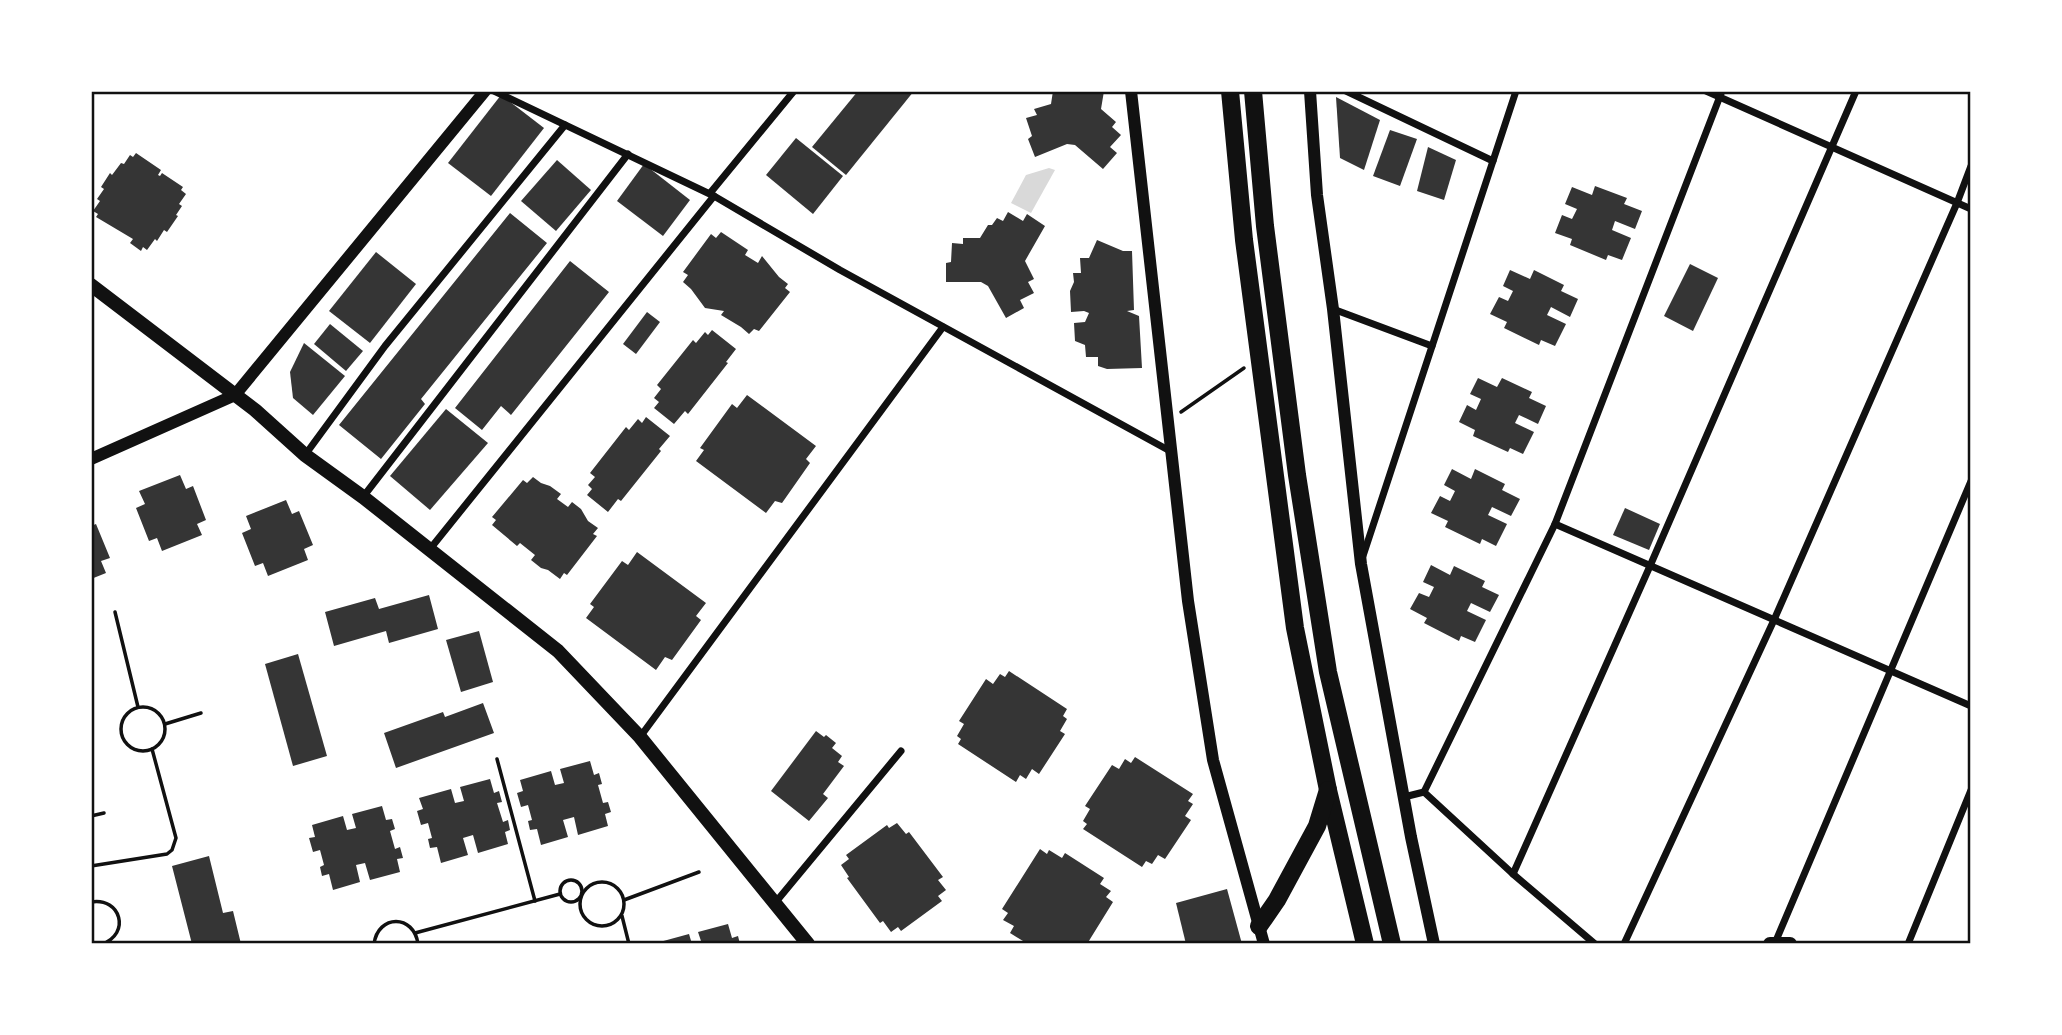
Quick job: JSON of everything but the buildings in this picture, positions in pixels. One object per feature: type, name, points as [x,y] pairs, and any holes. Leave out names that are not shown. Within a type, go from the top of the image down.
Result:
[{"type":"highway","points":[[1230,91],[1244,240],[1295,628],[1328,790],[1365,944]]},
{"type":"highway","points":[[1253,91],[1265,226],[1297,475],[1328,672],[1392,944]]},
{"type":"highway","points":[[1259,926],[1277,900],[1317,826],[1328,790]]},
{"type":"main road","points":[[91,285],[255,410],[305,455],[363,497],[558,651],[640,737],[808,944]]},
{"type":"street","points":[[91,459],[235,395],[485,91]]},
{"type":"street","points":[[494,91],[712,194],[841,270],[1170,451]]},
{"type":"street","points":[[430,549],[793,91]]},
{"type":"street","points":[[1131,91],[1188,601],[1213,760],[1264,944]]},
{"type":"street","points":[[1310,91],[1317,195],[1333,309],[1361,564],[1434,944]]},
{"type":"street","points":[[1346,91],[1493,161]]},
{"type":"street","points":[[1361,564],[1516,91]]},
{"type":"street","points":[[1706,91],[1720,94],[1971,209]]},
{"type":"street","points":[[1513,874],[1856,91]]},
{"type":"street","points":[[1404,797],[1424,792],[1555,524],[1720,94]]},
{"type":"street","points":[[305,455],[385,345],[565,125]]},
{"type":"street","points":[[363,497],[628,155]]},
{"type":"street","points":[[1623,944],[1774,620],[1971,166]]},
{"type":"street","points":[[1333,309],[1432,346]]},
{"type":"street","points":[[640,737],[943,327]]},
{"type":"street","points":[[1778,944],[1971,481]]},
{"type":"street","points":[[1555,524],[1971,706]]},
{"type":"street","points":[[775,904],[901,751]]},
{"type":"street","points":[[1908,944],[1971,790]]},
{"type":"street","points":[[1424,792],[1513,874],[1595,944]]},
{"type":"path","points":[[1167,422],[1260,357]]},
{"type":"path","points":[[116,612],[138,707]]},
{"type":"path","points":[[138,707],[152,709],[165,724],[163,739],[152,750],[138,751],[125,743],[122,736],[125,715],[138,707]]},
{"type":"path","points":[[165,724],[201,713]]},
{"type":"path","points":[[91,866],[172,850],[176,838],[152,750]]},
{"type":"path","points":[[497,759],[535,901]]},
{"type":"path","points":[[91,816],[104,813]]},
{"type":"path","points":[[624,900],[699,872]]},
{"type":"path","points":[[560,894],[563,884],[572,881],[581,887],[581,911],[593,924],[611,924],[621,914]]},
{"type":"path","points":[[560,894],[564,900],[571,902],[577,900],[590,885],[604,881],[617,887],[624,900],[621,914],[629,944]]},
{"type":"path","points":[[91,893],[92,901],[107,902],[113,906],[119,919],[117,933],[113,939],[102,944]]},
{"type":"path","points":[[415,933],[560,894]]},
{"type":"path","points":[[374,944],[379,930],[391,922],[405,924],[415,933],[418,944]]},
{"type":"shaded area","points":[[1049,168],[1055,170],[1031,213],[1011,203],[1026,175]]}]
